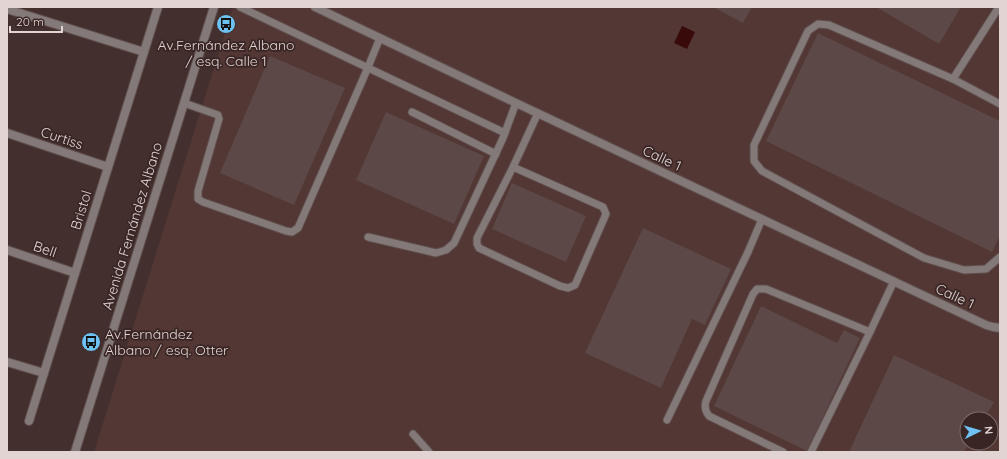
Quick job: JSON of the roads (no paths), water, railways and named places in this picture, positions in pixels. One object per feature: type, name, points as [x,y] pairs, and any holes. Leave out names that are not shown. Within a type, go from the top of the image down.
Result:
[{"type":"street","name":"Bristol","points":[[29,421],[158,7]]},
{"type":"street","name":"Avenida Fernández Albano","points":[[75,452],[214,7]]},
{"type":"street","name":"Calle 1","points":[[315,7],[986,325],[1000,328]]},
{"type":"street","points":[[7,9],[144,52]]},
{"type":"street","name":"Curtiss","points":[[7,133],[108,167]]},
{"type":"street","name":"Bell","points":[[7,250],[75,273]]},
{"type":"street","points":[[7,362],[44,373]]},
{"type":"lane","points":[[240,7],[505,133]]},
{"type":"lane","points":[[953,79],[999,7]]},
{"type":"lane","points":[[1000,104],[953,79],[829,25],[818,24],[808,30],[754,145],[754,161],[762,171],[924,258],[964,270],[986,269],[1000,257]]},
{"type":"lane","points":[[184,103],[218,115],[219,119],[198,191],[198,199],[292,232],[298,228],[380,38]]},
{"type":"lane","points":[[368,237],[436,253],[446,250],[454,243],[496,154],[516,103]]},
{"type":"lane","points":[[412,112],[496,154]]},
{"type":"lane","points":[[512,167],[603,207],[606,214],[575,285],[568,288],[560,286],[479,248],[477,244],[477,238],[538,113]]},
{"type":"lane","points":[[666,420],[748,252],[762,219]]},
{"type":"lane","points":[[811,452],[894,281]]},
{"type":"lane","points":[[783,452],[709,416],[704,407],[753,294],[757,289],[766,289],[870,332]]},
{"type":"lane","points":[[413,434],[428,452]]},
{"type":"place","name":"Av.Fernández Albano / esq. Calle 1","points":[[226,24]]},
{"type":"place","name":"Av.Fernández Albano / esq. Otter","points":[[91,342]]}]
